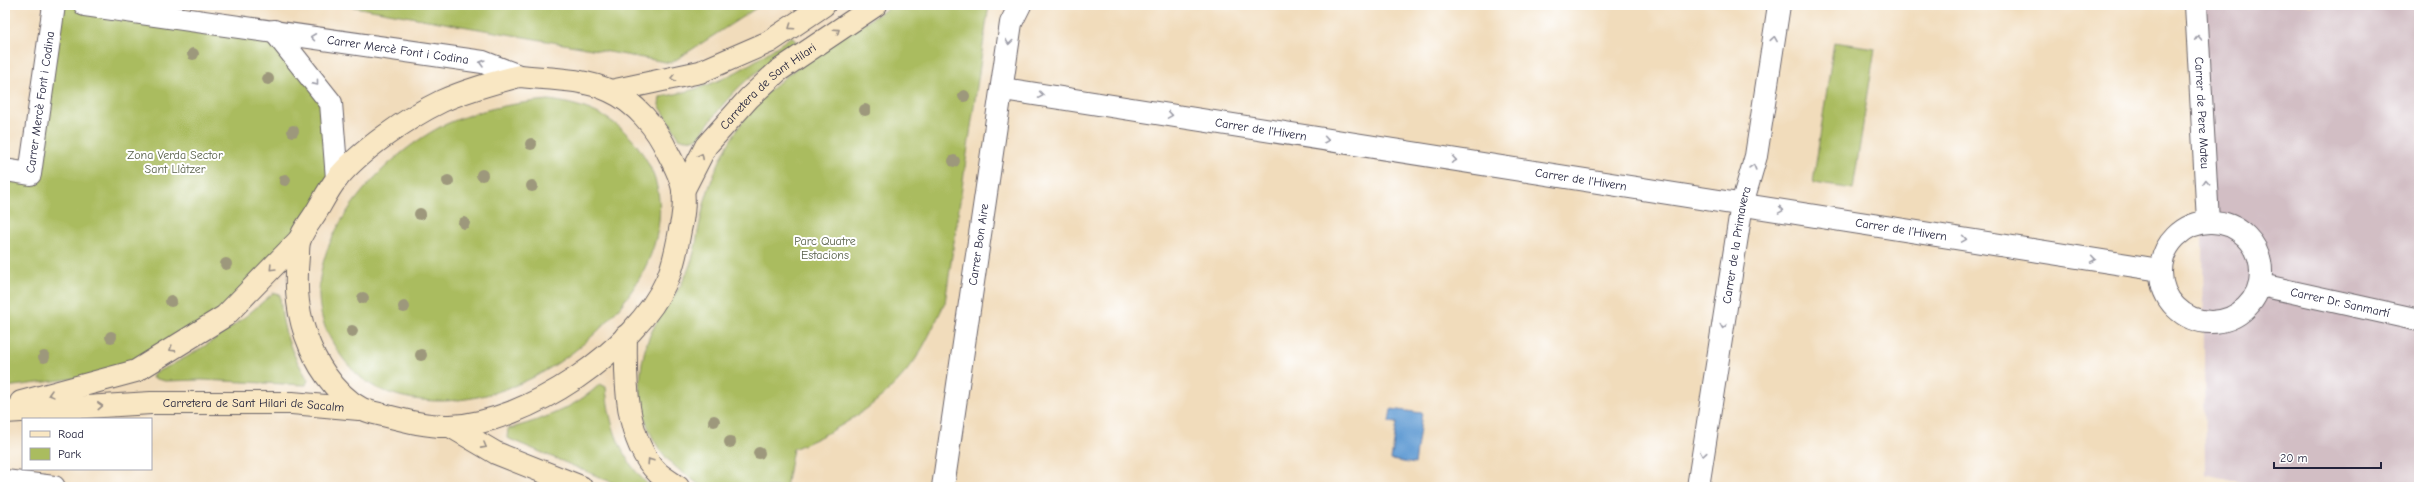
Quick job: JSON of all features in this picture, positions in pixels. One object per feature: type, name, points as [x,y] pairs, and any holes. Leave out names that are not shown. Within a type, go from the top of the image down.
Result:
[{"type":"street","name":"Carrer Mercè Font i Codina","points":[[5,170],[30,174],[54,5]]},
{"type":"street","name":"Carrer Mercè Font i Codina","points":[[85,5],[483,62],[519,76]]},
{"type":"street","points":[[611,91],[700,72],[769,42],[824,5]]},
{"type":"street","name":"Carretera de Sant Hilari","points":[[683,191],[706,146],[749,98],[778,72],[876,5]]},
{"type":"street","name":"Carrer Bon Aire","points":[[943,487],[1012,23],[1020,5]]},
{"type":"street","name":"Carrer de la Primavera","points":[[1698,487],[1742,204],[1756,156],[1779,5]]},
{"type":"street","name":"Carrer de Pere Mateu","points":[[2196,5],[2208,221]]},
{"type":"street","points":[[274,31],[331,103],[337,179]]},
{"type":"street","points":[[5,406],[136,371],[226,316],[300,240],[337,179],[382,137],[442,101],[486,85],[519,76],[582,83],[611,91],[641,113],[661,138],[683,191],[682,223],[676,254],[667,281],[649,311],[626,336],[602,358],[549,396],[520,409],[491,418],[450,426]]},
{"type":"street","name":"Carrer de l'Hivern","points":[[1003,89],[2160,270]]},
{"type":"street","points":[[2208,221],[2228,223],[2244,233],[2256,248],[2262,266],[2261,285],[2254,300],[2242,312],[2227,320],[2211,323],[2194,320],[2179,311],[2168,298],[2162,283],[2160,270],[2164,254],[2171,241],[2181,231],[2194,224],[2208,221]]},
{"type":"street","points":[[300,240],[296,272],[297,304],[303,330],[313,355],[331,381],[359,409]]},
{"type":"street","name":"Carrer Dr. Sanmartí","points":[[2261,285],[2419,320]]},
{"type":"street","points":[[626,336],[628,397],[632,422],[642,447],[658,473],[678,487]]},
{"type":"street","name":"Carretera de Sant Hilari de Sacalm","points":[[5,412],[151,403],[292,403],[359,409],[406,421],[450,426]]},
{"type":"street","points":[[450,426],[496,453],[581,487]]},
{"type":"street","points":[[5,481],[54,487]]},
{"type":"shaded area","points":[[2201,5],[2419,5],[2419,487],[2262,487],[2205,474]]},
{"type":"green space","name":"Zona Verda Sector Sant Llàtzer","points":[[54,5],[85,5],[274,31],[331,103],[337,179],[225,316],[136,371],[5,387],[5,170],[30,174]]},
{"type":"green space","points":[[343,5],[761,5],[671,63]]},
{"type":"green space","name":"Parc Quatre Estacions","points":[[893,5],[989,5],[945,303],[915,360],[890,389],[876,402],[844,424],[793,449],[786,487],[706,488],[695,482],[671,463],[660,449],[644,416],[640,380],[642,362],[647,343],[656,323],[686,276],[694,253],[710,186],[723,155],[740,125],[761,99],[791,72],[807,60]]},
{"type":"green space","points":[[792,36],[798,45],[760,70],[734,92],[698,138],[685,140],[679,138],[659,105],[660,97],[681,93],[715,82],[745,67]]},
{"type":"green space","points":[[1834,42],[1875,48],[1853,189],[1813,183]]},
{"type":"green space","points":[[549,100],[576,105],[589,110],[601,115],[623,130],[641,151],[657,185],[659,220],[651,255],[634,288],[610,319],[582,345],[551,367],[521,383],[487,395],[453,400],[418,400],[384,391],[367,382],[352,369],[334,345],[329,336],[320,305],[320,274],[330,243],[346,214],[367,186],[391,162],[417,142],[442,126],[455,120],[494,108]]},
{"type":"green space","points":[[273,293],[280,295],[285,330],[296,359],[308,380],[306,385],[202,380],[165,381],[152,378],[154,373],[187,357],[217,338]]},
{"type":"green space","points":[[600,384],[606,387],[610,415],[618,442],[632,466],[651,487],[623,487],[507,438],[508,429],[533,422],[557,412],[580,400]]},
{"type":"water","points":[[1391,409],[1422,413],[1415,464],[1391,460],[1397,423],[1389,422]]}]
